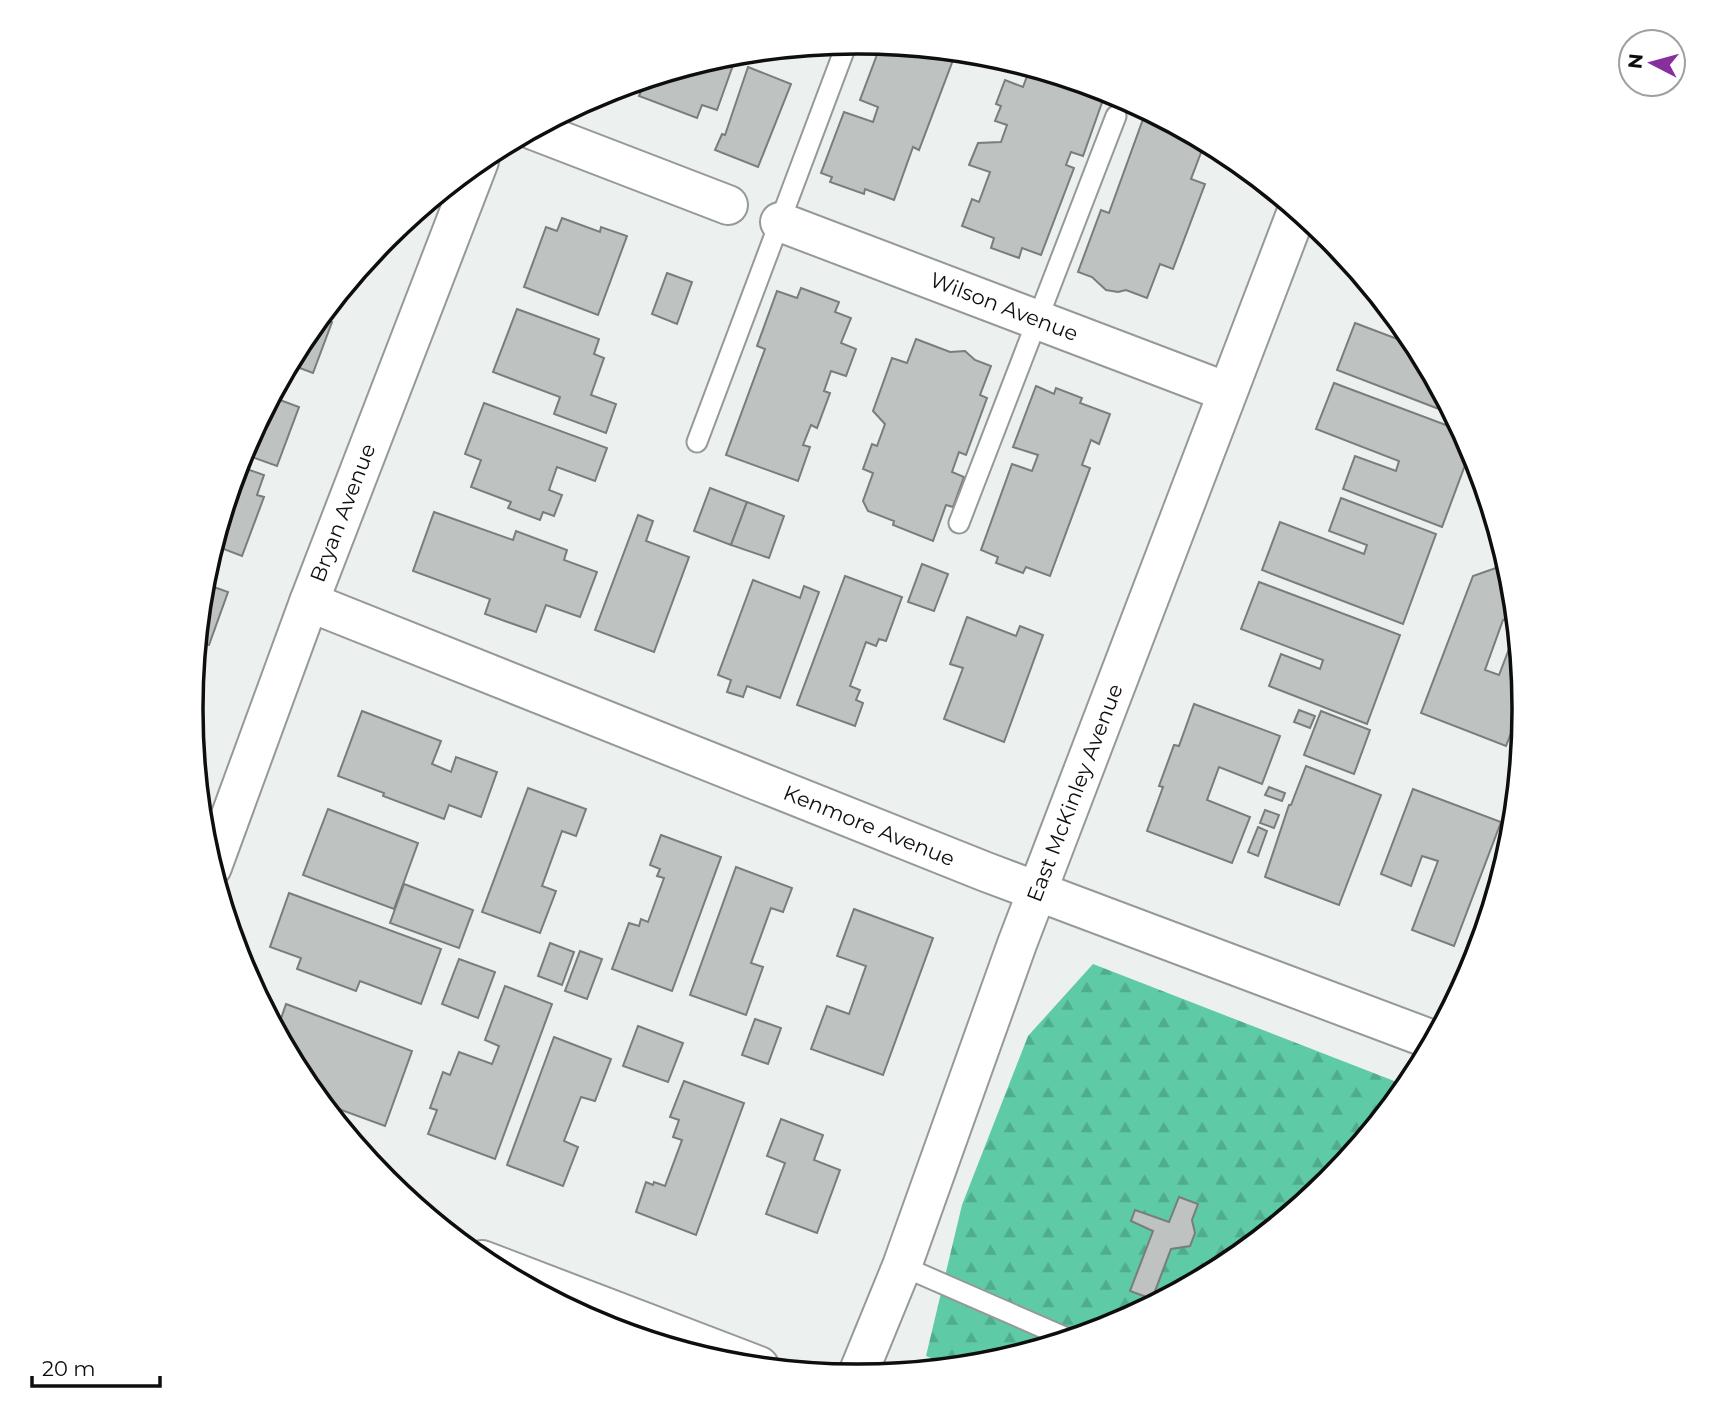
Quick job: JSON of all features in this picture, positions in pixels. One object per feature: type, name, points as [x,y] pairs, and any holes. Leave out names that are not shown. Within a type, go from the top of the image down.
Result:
[{"type":"street","points":[[544,134],[728,205]]},
{"type":"street","name":"Bryan Avenue","points":[[218,850],[309,602],[471,181]]},
{"type":"street","name":"East McKinley Avenue","points":[[862,1364],[902,1266],[1038,891],[1293,221]]},
{"type":"street","name":"Wilson Avenue","points":[[780,222],[1227,392]]},
{"type":"street","name":"Kenmore Avenue","points":[[309,602],[986,872],[1425,1037]]},
{"type":"street","points":[[546,1285],[703,1345]]},
{"type":"lane","points":[[697,442],[842,55]]},
{"type":"lane","points":[[959,523],[1116,116]]},
{"type":"lane","points":[[902,1266],[1055,1333]]},
{"type":"green space","points":[[1093,964],[1396,1082],[1350,1141],[1289,1201],[1256,1228],[1185,1276],[1108,1314],[1068,1329],[985,1351],[933,1359],[926,1356],[962,1205],[1028,1036]]},
{"type":"building","points":[[877,55],[952,62],[919,150],[913,147],[894,200],[865,189],[864,194],[830,182],[832,177],[821,173],[844,112],[873,122],[878,107],[860,100]]},
{"type":"building","points":[[733,67],[717,110],[702,105],[697,118],[639,96],[641,91],[647,89]]},
{"type":"building","points":[[748,67],[791,84],[758,167],[715,150],[722,134],[725,135]]},
{"type":"building","points":[[1027,77],[1102,102],[1083,156],[1071,152],[1066,165],[1074,168],[1041,255],[1022,248],[1019,258],[991,248],[994,238],[962,226],[972,199],[979,202],[990,172],[969,165],[978,143],[1001,142],[1007,125],[995,121],[1001,106],[996,104],[1005,80],[1023,87]]},
{"type":"building","points":[[1143,120],[1201,152],[1191,179],[1205,184],[1173,269],[1160,264],[1147,298],[1126,290],[1106,290],[1092,277],[1078,272],[1101,210],[1109,213]]},
{"type":"building","points":[[562,218],[600,232],[601,227],[627,236],[598,315],[524,287],[546,227],[557,231]]},
{"type":"building","points":[[667,273],[692,282],[677,324],[652,314]]},
{"type":"building","points":[[801,288],[839,302],[835,312],[851,318],[841,343],[856,349],[846,376],[831,371],[824,391],[830,393],[817,428],[811,425],[803,445],[810,447],[798,481],[726,455],[765,349],[757,346],[777,291],[797,298]]},
{"type":"building","points":[[517,309],[599,339],[594,354],[604,358],[591,395],[616,404],[606,433],[554,414],[560,397],[493,372]]},
{"type":"building","points":[[332,322],[313,373],[299,368]]},
{"type":"building","points":[[1355,323],[1398,339],[1440,409],[1337,370]]},
{"type":"building","points":[[916,339],[950,352],[965,351],[975,360],[991,366],[980,395],[987,398],[966,455],[959,452],[952,472],[964,477],[953,507],[946,505],[933,541],[893,525],[894,521],[868,511],[863,501],[873,473],[863,469],[872,444],[877,446],[885,424],[873,411],[892,358],[907,363]]},
{"type":"building","points":[[1334,383],[1448,426],[1465,465],[1442,527],[1343,489],[1355,456],[1396,471],[1399,461],[1316,429]]},
{"type":"building","points":[[1036,386],[1054,394],[1056,388],[1082,398],[1080,403],[1110,414],[1099,444],[1091,440],[1082,465],[1090,468],[1050,576],[1026,567],[1023,573],[996,563],[998,557],[981,550],[1012,464],[1032,471],[1038,455],[1013,447]]},
{"type":"building","points":[[280,400],[299,407],[277,466],[253,457]]},
{"type":"building","points":[[484,403],[607,448],[595,481],[557,467],[549,490],[562,495],[554,516],[543,512],[540,520],[508,508],[511,502],[471,487],[481,460],[465,454]]},
{"type":"building","points":[[248,470],[264,475],[257,495],[264,497],[242,556],[223,549]]},
{"type":"building","points":[[710,488],[747,502],[731,545],[694,531]]},
{"type":"building","points":[[1341,498],[1436,534],[1403,624],[1262,570],[1280,522],[1364,554],[1367,545],[1329,531]]},
{"type":"building","points":[[747,502],[784,516],[769,558],[731,545]]},
{"type":"building","points":[[434,512],[513,540],[516,531],[567,550],[564,560],[597,572],[580,617],[546,605],[536,632],[485,614],[490,599],[413,571]]},
{"type":"building","points":[[638,515],[653,521],[646,541],[689,557],[654,652],[595,630]]},
{"type":"building","points":[[922,564],[948,574],[934,611],[908,602]]},
{"type":"building","points":[[1497,568],[1500,581],[1506,619],[1503,620],[1485,670],[1499,675],[1509,648],[1511,732],[1506,746],[1421,713],[1473,576]]},
{"type":"building","points":[[845,576],[902,597],[886,641],[879,639],[876,646],[866,642],[850,686],[860,690],[856,700],[863,703],[855,726],[797,705]]},
{"type":"building","points":[[753,580],[800,598],[804,586],[819,592],[780,698],[747,686],[743,697],[727,692],[731,680],[718,675]]},
{"type":"building","points":[[1259,582],[1400,635],[1367,724],[1269,686],[1281,654],[1320,669],[1323,660],[1241,629]]},
{"type":"building","points":[[214,587],[228,592],[209,645],[206,644]]},
{"type":"building","points":[[967,617],[1016,636],[1020,626],[1043,635],[1004,742],[944,719],[963,668],[950,664]]},
{"type":"building","points":[[1194,704],[1280,736],[1262,784],[1219,767],[1207,800],[1250,817],[1232,863],[1147,831],[1174,745],[1179,746]]},
{"type":"building","points":[[1299,710],[1315,716],[1310,728],[1294,722]]},
{"type":"building","points":[[362,711],[441,741],[432,764],[451,772],[456,757],[497,772],[481,817],[449,805],[444,819],[338,776]]},
{"type":"building","points":[[1321,711],[1370,730],[1354,774],[1304,755]]},
{"type":"building","points":[[1306,766],[1381,795],[1339,905],[1265,877],[1289,805]]},
{"type":"building","points":[[1269,787],[1285,793],[1282,801],[1265,795]]},
{"type":"building","points":[[528,788],[586,809],[576,836],[562,831],[542,886],[556,891],[540,933],[482,912]]},
{"type":"building","points":[[1413,789],[1501,822],[1454,946],[1412,930],[1438,861],[1422,856],[1411,886],[1381,874]]},
{"type":"building","points":[[328,809],[418,843],[394,909],[303,875]]},
{"type":"building","points":[[1265,810],[1279,815],[1274,828],[1260,823]]},
{"type":"building","points":[[1258,827],[1267,831],[1258,856],[1248,852]]},
{"type":"building","points":[[661,835],[721,857],[672,991],[612,969],[629,923],[639,926],[641,919],[648,922],[664,878],[657,876],[660,869],[650,865]]},
{"type":"building","points":[[736,867],[792,888],[783,912],[771,908],[751,963],[763,967],[746,1015],[690,995]]},
{"type":"building","points":[[404,884],[473,910],[459,948],[390,923]]},
{"type":"building","points":[[289,893],[441,949],[421,1004],[360,981],[356,991],[297,969],[301,958],[270,947]]},
{"type":"building","points":[[854,909],[933,938],[883,1075],[811,1049],[827,1006],[849,1014],[866,966],[837,956]]},
{"type":"building","points":[[550,943],[574,952],[562,985],[538,976]]},
{"type":"building","points":[[580,951],[602,959],[587,999],[565,991]]},
{"type":"building","points":[[459,959],[495,972],[478,1018],[442,1004]]},
{"type":"building","points":[[505,986],[552,1004],[495,1159],[428,1134],[437,1110],[430,1108],[443,1072],[450,1075],[459,1052],[492,1064],[499,1046],[485,1040]]},
{"type":"building","points":[[286,1004],[412,1051],[385,1126],[339,1109],[313,1073],[281,1019]]},
{"type":"building","points":[[755,1019],[781,1028],[768,1064],[742,1055]]},
{"type":"building","points":[[638,1026],[683,1043],[668,1082],[623,1066]]},
{"type":"building","points":[[554,1037],[611,1059],[595,1101],[581,1097],[564,1141],[578,1147],[563,1186],[507,1165]]},
{"type":"building","points":[[684,1081],[744,1103],[696,1235],[636,1212],[646,1182],[665,1186],[682,1140],[673,1137],[679,1120],[670,1117]]},
{"type":"building","points":[[781,1119],[823,1135],[814,1160],[840,1170],[817,1233],[766,1214],[785,1163],[767,1156]]},
{"type":"building","points":[[1179,1197],[1198,1204],[1192,1220],[1195,1233],[1190,1246],[1171,1249],[1155,1292],[1146,1297],[1130,1291],[1153,1231],[1131,1221],[1135,1210],[1169,1222]]}]
